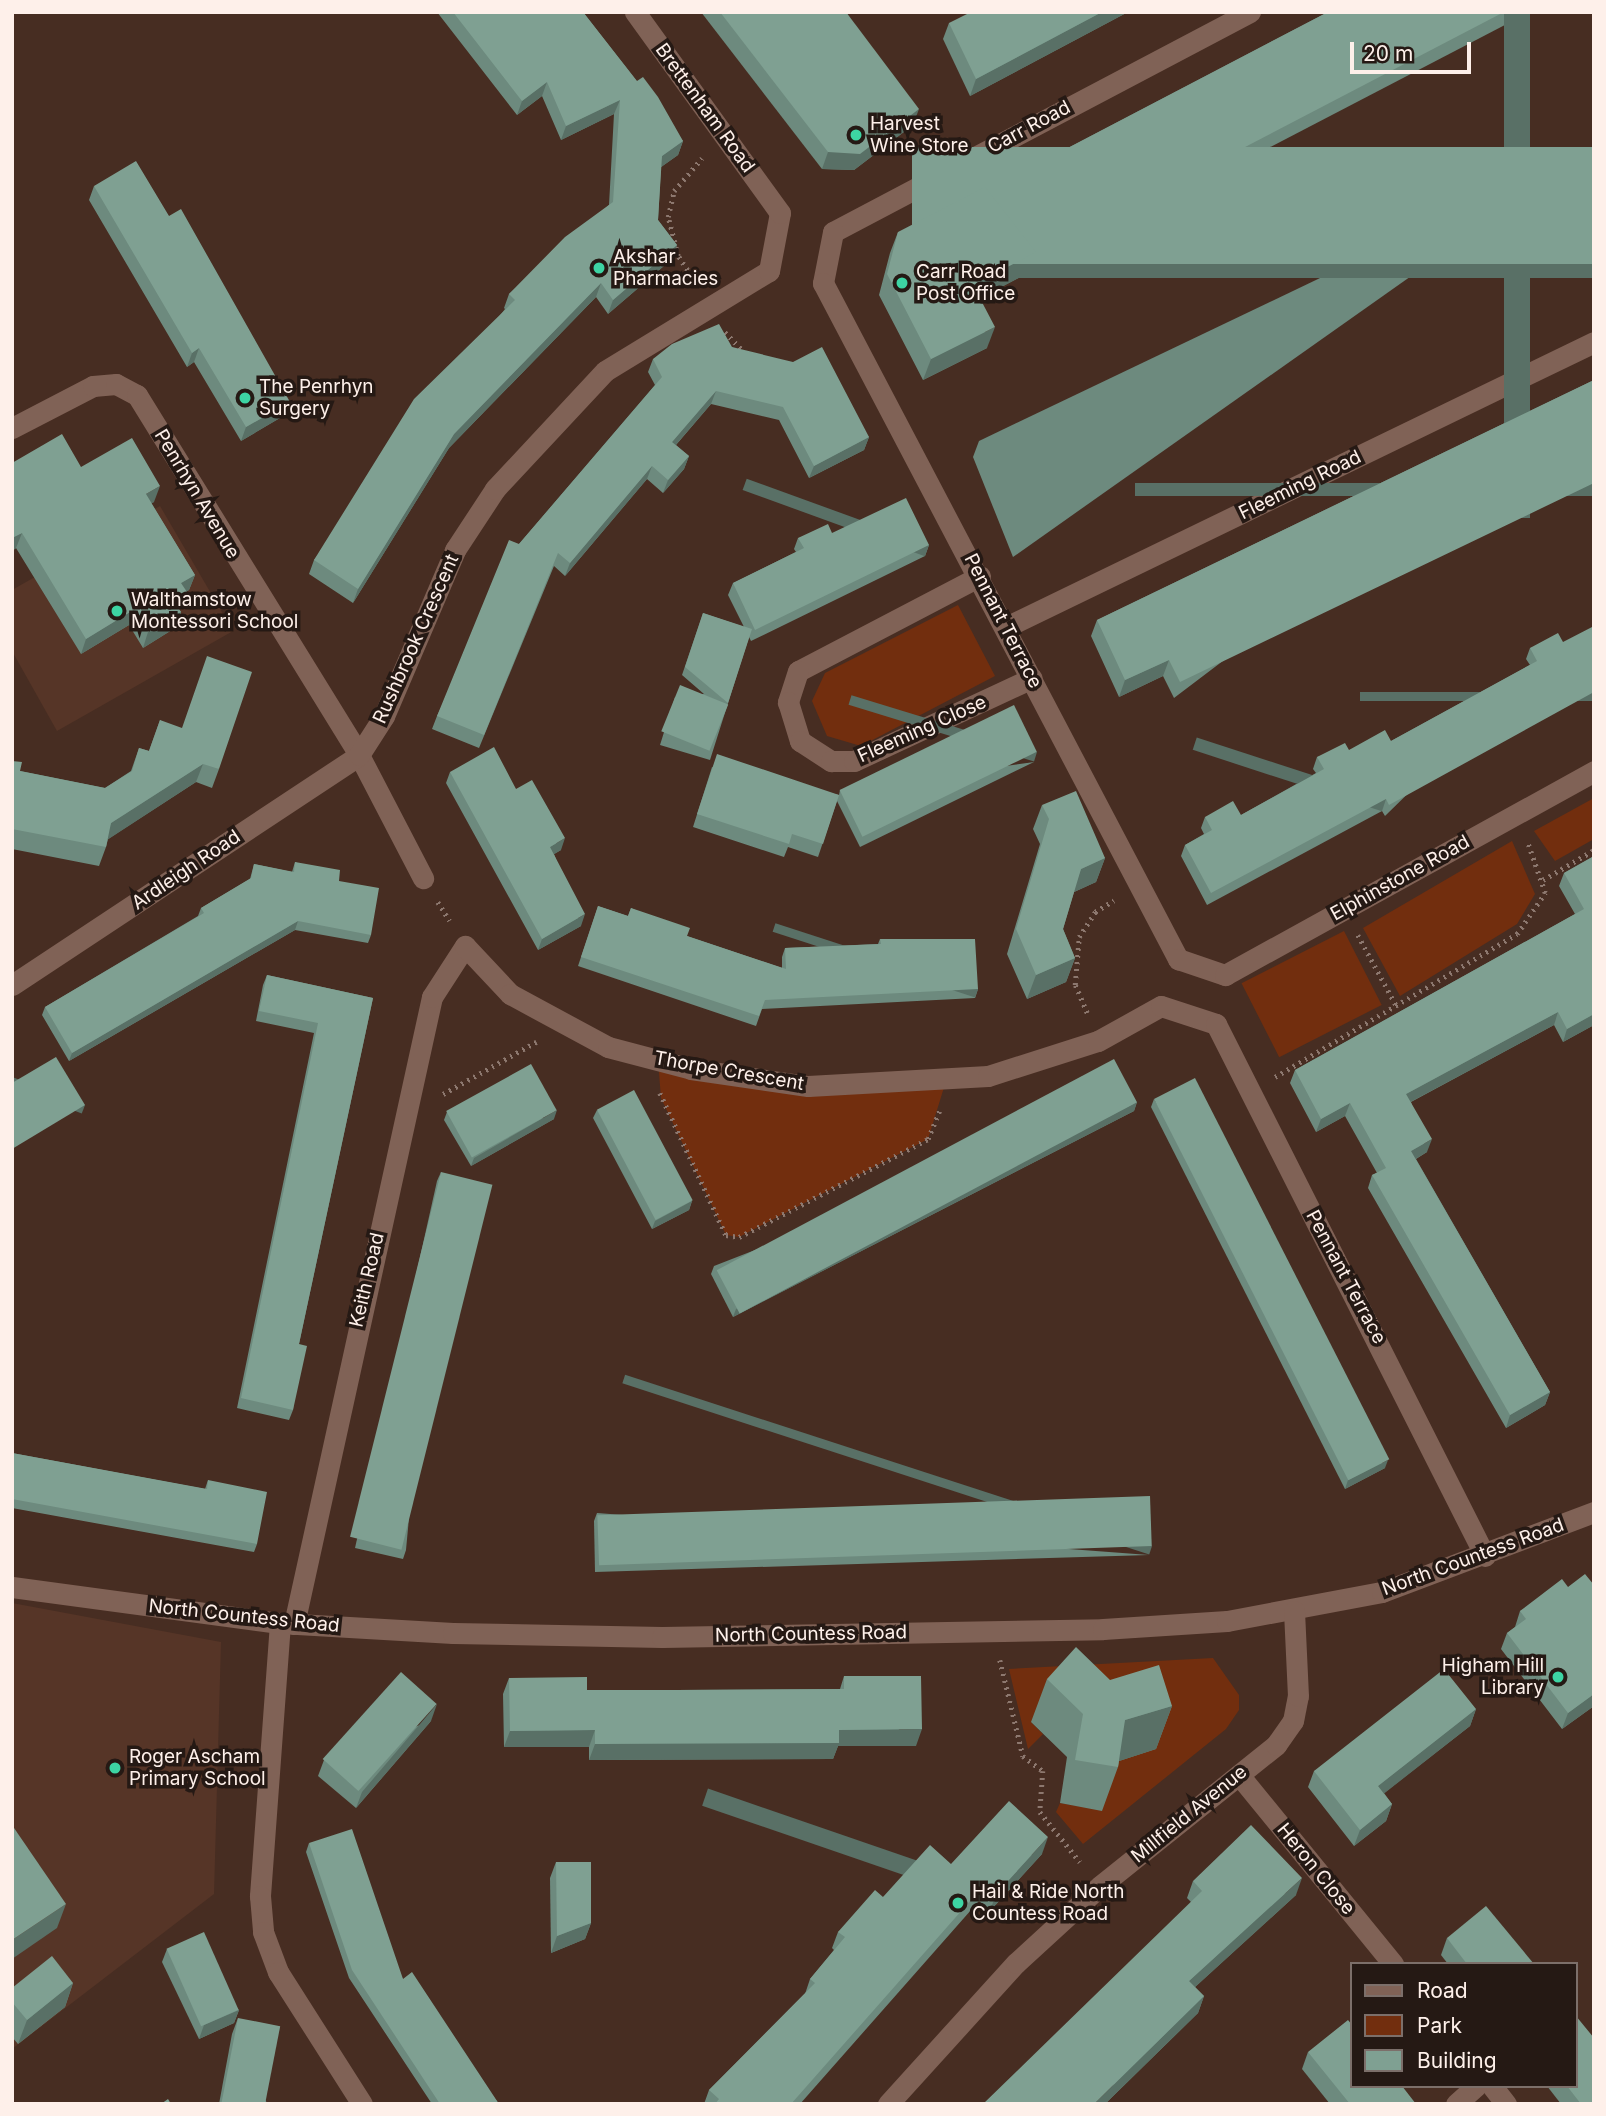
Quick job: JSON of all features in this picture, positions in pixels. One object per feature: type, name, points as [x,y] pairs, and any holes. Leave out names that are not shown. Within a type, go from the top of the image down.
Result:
[{"type":"street","name":"Brettenham Road","points":[[635,12],[729,134],[780,213],[774,246]]},
{"type":"street","name":"Carr Road","points":[[827,257],[833,232],[1250,12]]},
{"type":"street","name":"Rushbrook Crescent","points":[[359,755],[384,716],[455,550],[495,489],[605,370],[709,304],[769,271],[774,246]]},
{"type":"street","name":"Pennant Terrace","points":[[827,257],[823,283],[981,576],[1138,884],[1178,958],[1205,968]]},
{"type":"street","name":"Fleeming Road","points":[[1006,627],[1594,342]]},
{"type":"street","name":"Penrhyn Avenue","points":[[12,428],[93,386],[116,384],[137,395],[359,755]]},
{"type":"street","name":"Fleeming Close","points":[[981,576],[799,671],[788,702],[800,741],[831,761],[854,761],[1032,678]]},
{"type":"street","points":[[359,755],[423,878]]},
{"type":"street","name":"Ardleigh Road","points":[[12,985],[359,755]]},
{"type":"street","name":"Elphinstone Road","points":[[1205,968],[1225,975],[1594,771]]},
{"type":"street","name":"Thorpe Crescent","points":[[465,946],[510,994],[556,1021],[608,1046],[658,1060],[808,1086],[946,1081],[1041,1062],[1098,1041],[1161,1006],[1189,1015]]},
{"type":"street","name":"Keith Road","points":[[362,2104],[278,1972],[263,1932],[260,1883],[287,1624],[408,1101],[439,979],[465,946]]},
{"type":"street","name":"Pennant Terrace","points":[[1189,1015],[1216,1024],[1485,1556]]},
{"type":"street","name":"North Countess Road","points":[[12,1587],[287,1624],[662,1637],[1103,1629],[1294,1611],[1381,1592],[1485,1556],[1594,1512]]},
{"type":"street","name":"Millfield Avenue","points":[[888,2104],[1017,1963],[1100,1886],[1276,1745],[1293,1721],[1300,1679],[1294,1611]]},
{"type":"street","name":"Heron Close","points":[[1239,1775],[1391,1962]]},
{"type":"street","points":[[1456,2104],[1474,2088]]},
{"type":"street","points":[[1494,2088],[1506,2104]]},
{"type":"path","points":[[729,134],[674,191],[668,216],[678,256],[726,334],[751,355]]},
{"type":"path","points":[[1250,1092],[1517,934],[1545,893],[1543,880],[1514,815]]},
{"type":"path","points":[[1543,880],[1594,850]]},
{"type":"path","points":[[423,878],[465,946]]},
{"type":"path","points":[[1098,1041],[1075,985],[1079,937],[1095,912],[1138,884]]},
{"type":"path","points":[[1344,909],[1396,1005]]},
{"type":"path","points":[[408,1101],[435,1098],[530,1048],[556,1021]]},
{"type":"path","points":[[658,1060],[661,1098],[726,1235],[739,1237],[928,1139],[946,1081]]},
{"type":"path","points":[[993,1629],[1023,1756],[1043,1771],[1040,1812],[1100,1886]]},
{"type":"shaded area","name":"Walthamstow Montessori School","points":[[160,506],[233,631],[57,731],[12,651],[12,590]]},
{"type":"shaded area","name":"Roger Ascham Primary School","points":[[12,1603],[221,1642],[214,1894],[12,2049]]},
{"type":"green space","points":[[958,605],[995,676],[861,746],[827,736],[812,701],[825,673]]},
{"type":"green space","points":[[1594,798],[1594,839],[1555,861],[1534,831]]},
{"type":"green space","points":[[1512,841],[1535,894],[1517,924],[1400,996],[1363,928]]},
{"type":"green space","points":[[1344,931],[1382,1005],[1279,1057],[1242,983]]},
{"type":"green space","points":[[658,1060],[808,1086],[946,1081],[928,1139],[739,1237],[726,1235],[661,1098]]},
{"type":"green space","points":[[1213,1658],[1239,1695],[1239,1710],[1226,1729],[1083,1844],[1056,1812],[1060,1803],[1102,1810],[1110,1764],[1031,1722],[1043,1734],[1028,1749],[1009,1669]]},
{"type":"building","points":[[453,12],[583,12],[637,81],[643,77],[658,97],[683,141],[662,156],[658,220],[677,245],[613,300],[601,283],[454,434],[358,589],[314,560],[414,399],[515,300],[509,294],[565,237],[613,202],[620,100],[566,126],[547,82],[522,101]]},
{"type":"building","points":[[720,12],[846,12],[919,109],[860,154],[828,152]]},
{"type":"building","points":[[971,12],[1102,12],[976,79],[949,23]]},
{"type":"building","points":[[1328,12],[1504,12],[1055,246],[1020,173]]},
{"type":"building","points":[[912,147],[1594,147],[1594,264],[912,264]]},
{"type":"building","points":[[136,161],[169,216],[181,209],[290,402],[246,427],[199,348],[192,353],[94,186]]},
{"type":"building","points":[[985,187],[1036,252],[973,285],[995,327],[931,359],[887,274],[898,232]]},
{"type":"building","points":[[719,324],[732,347],[793,362],[822,347],[869,437],[814,466],[783,407],[716,391],[672,442],[689,456],[668,480],[652,466],[570,563],[558,553],[484,735],[437,716],[509,540],[519,544],[662,377],[653,359],[672,344]]},
{"type":"building","points":[[1594,380],[1594,483],[1180,682],[1169,660],[1125,680],[1097,620]]},
{"type":"building","points":[[62,434],[81,467],[132,438],[160,486],[146,494],[195,575],[181,583],[187,592],[173,600],[181,612],[148,632],[135,609],[86,639],[22,533],[12,538],[12,463]]},
{"type":"building","points":[[906,498],[929,545],[755,630],[733,583],[804,548],[798,538],[828,524],[832,533]]},
{"type":"building","points":[[703,613],[752,629],[728,703],[685,667]]},
{"type":"building","points":[[1594,626],[1594,692],[1389,805],[1386,799],[1211,893],[1185,845],[1212,830],[1205,817],[1233,801],[1241,815],[1324,769],[1317,757],[1345,743],[1349,750],[1385,730],[1391,741],[1537,661],[1530,648],[1558,633],[1563,642]]},
{"type":"building","points":[[207,656],[252,672],[219,769],[203,764],[111,823],[106,847],[12,829],[12,761],[22,762],[20,771],[105,788],[132,771],[139,748],[149,751],[160,720],[182,728]]},
{"type":"building","points":[[680,685],[728,704],[709,751],[661,731]]},
{"type":"building","points":[[1014,705],[1037,752],[862,837],[840,790]]},
{"type":"building","points":[[494,747],[516,789],[532,780],[565,838],[550,847],[585,914],[542,939],[450,772]]},
{"type":"building","points":[[717,754],[839,795],[823,844],[792,834],[789,844],[697,814]]},
{"type":"building","points":[[1076,791],[1105,858],[1081,869],[1063,929],[1075,958],[1036,975],[1016,929],[1049,819],[1042,805]]},
{"type":"building","points":[[1594,856],[1594,1014],[1567,1029],[1558,1012],[1406,1094],[1432,1139],[1411,1151],[1550,1392],[1510,1415],[1372,1175],[1386,1168],[1350,1103],[1321,1119],[1295,1070],[1584,909],[1564,873]]},
{"type":"building","points":[[295,862],[340,870],[339,881],[379,888],[371,935],[298,921],[72,1053],[45,1007],[204,913],[201,908],[251,878],[254,864],[294,872]]},
{"type":"building","points":[[598,906],[628,916],[631,908],[690,928],[687,936],[786,969],[785,948],[881,944],[880,939],[975,939],[978,989],[765,1000],[759,1016],[581,957]]},
{"type":"building","points":[[267,975],[373,998],[299,1344],[307,1346],[293,1410],[241,1398],[318,1023],[259,1011]]},
{"type":"building","points":[[56,1057],[85,1105],[12,1149],[12,1083]]},
{"type":"building","points":[[1114,1059],[1137,1102],[740,1314],[717,1270]]},
{"type":"building","points":[[531,1064],[557,1110],[472,1157],[446,1111]]},
{"type":"building","points":[[1195,1078],[1389,1459],[1348,1480],[1154,1099]]},
{"type":"building","points":[[634,1090],[693,1200],[656,1220],[597,1110]]},
{"type":"building","points":[[441,1172],[492,1185],[401,1550],[350,1537]]},
{"type":"building","points":[[12,1453],[207,1489],[208,1480],[267,1492],[257,1544],[12,1499]]},
{"type":"building","points":[[1150,1496],[1152,1546],[599,1565],[597,1515]]},
{"type":"building","name":"Higham Hill Library","points":[[1585,1574],[1594,1585],[1594,1694],[1568,1713],[1507,1633],[1526,1619],[1520,1611],[1562,1579],[1568,1587]]},
{"type":"building","points":[[1076,1647],[1110,1680],[1159,1665],[1172,1706],[1125,1720],[1118,1767],[1075,1760],[1083,1714],[1047,1679]]},
{"type":"building","points":[[1444,1669],[1476,1709],[1378,1786],[1392,1804],[1360,1830],[1314,1771]]},
{"type":"building","points":[[401,1672],[437,1704],[358,1791],[323,1759]]},
{"type":"building","points":[[844,1676],[921,1676],[922,1729],[839,1730],[839,1743],[595,1744],[595,1730],[510,1731],[509,1678],[587,1677],[587,1690],[844,1689]]},
{"type":"building","points":[[1009,1801],[1048,1837],[996,1894],[985,1884],[791,2104],[715,2104],[719,2099],[709,2090],[815,1983],[810,1979],[845,1937],[838,1932],[875,1890],[883,1897],[930,1845],[951,1864]]},
{"type":"building","points":[[12,1825],[66,1904],[12,1940]]},
{"type":"building","points":[[1251,1825],[1302,1878],[1189,1981],[1204,1996],[1094,2104],[983,2104],[1202,1891],[1193,1881]]},
{"type":"building","points":[[352,1829],[403,1979],[412,1972],[499,2104],[440,2104],[352,1970],[309,1843]]},
{"type":"building","points":[[556,1862],[591,1862],[591,1923],[557,1936]]},
{"type":"building","points":[[1486,1906],[1532,1962],[1465,1962],[1447,1938]]},
{"type":"building","points":[[204,1932],[239,2010],[201,2026],[167,1949]]},
{"type":"building","points":[[52,1956],[73,1983],[27,2020],[12,2002],[12,1988]]},
{"type":"building","points":[[238,2018],[280,2026],[265,2104],[221,2103]]},
{"type":"building","points":[[1578,2018],[1594,2038],[1594,2104],[1581,2104],[1569,2088],[1578,2088]]},
{"type":"building","points":[[1348,2020],[1350,2088],[1404,2088],[1416,2104],[1350,2104],[1308,2052]]},
{"type":"place","name":"Harvest Wine Store","points":[[856,135]]},
{"type":"place","name":"Akshar Pharmacies","points":[[599,268]]},
{"type":"place","name":"Carr Road Post Office","points":[[902,283]]},
{"type":"place","name":"The Penrhyn Surgery","points":[[245,398]]},
{"type":"place","name":"Walthamstow Montessori School","points":[[117,611]]},
{"type":"place","name":"Higham Hill Library","points":[[1558,1677]]},
{"type":"place","name":"Roger Ascham Primary School","points":[[115,1768]]},
{"type":"place","name":"Hail & Ride North Countess Road","points":[[958,1903]]}]
